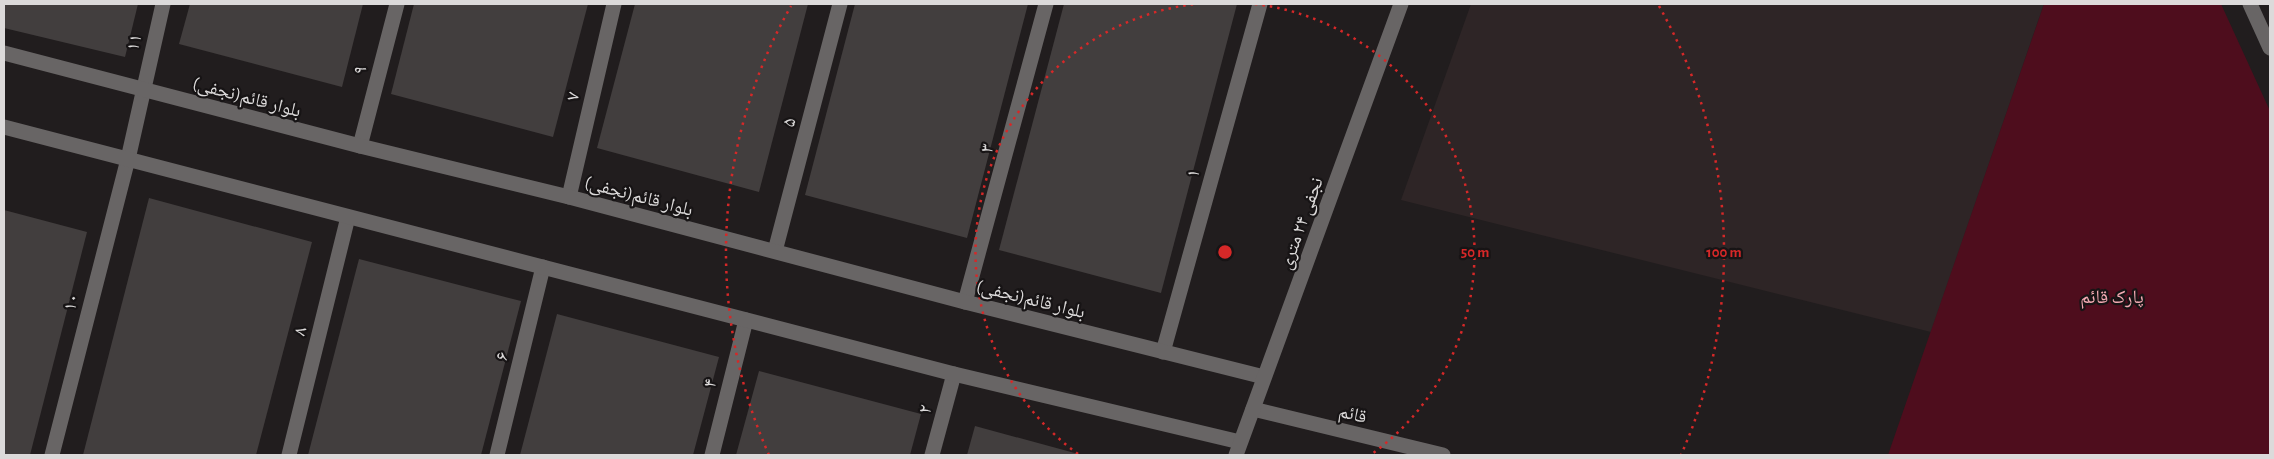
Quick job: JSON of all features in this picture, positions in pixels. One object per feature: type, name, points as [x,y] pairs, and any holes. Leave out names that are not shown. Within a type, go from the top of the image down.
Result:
[{"type":"street","name":"۱۱","points":[[128,158],[142,89],[163,4]]},
{"type":"street","name":"۹","points":[[360,146],[397,4]]},
{"type":"street","name":"۷","points":[[569,197],[614,4]]},
{"type":"street","name":"۵","points":[[774,252],[840,4]]},
{"type":"street","name":"۳","points":[[965,302],[1046,4]]},
{"type":"street","name":"۱","points":[[1163,352],[1260,4]]},
{"type":"street","name":"نجفی ۲۴ متری","points":[[1238,449],[1401,4]]},
{"type":"street","points":[[2250,4],[2270,48]]},
{"type":"street","name":"بلوار قائم(نجفی)","points":[[4,53],[360,146],[569,197],[965,302],[1264,377]]},
{"type":"street","points":[[4,127],[543,266],[1238,449]]},
{"type":"street","name":"۱۰","points":[[52,455],[128,158]]},
{"type":"street","name":"۸","points":[[289,455],[348,216]]},
{"type":"street","name":"۶","points":[[497,455],[543,266]]},
{"type":"street","name":"۴","points":[[712,455],[746,320]]},
{"type":"street","name":"۲","points":[[932,455],[954,374]]},
{"type":"street","name":"قائم","points":[[1253,409],[1443,455]]},
{"type":"shaded area","points":[[1471,4],[2044,4],[1931,332],[1401,200]]},
{"type":"green space","name":"پارک قائم","points":[[2044,4],[2221,4],[2270,111],[2270,455],[1888,455]]},
{"type":"building","points":[[4,4],[138,4],[125,57],[4,28]]},
{"type":"building","points":[[190,4],[363,4],[342,87],[179,44]]},
{"type":"building","points":[[414,4],[588,4],[553,137],[391,94]]},
{"type":"building","points":[[635,4],[808,4],[759,192],[597,148]]},
{"type":"building","points":[[855,4],[1028,4],[967,238],[805,195]]},
{"type":"building","points":[[1064,4],[1237,4],[1161,293],[999,250]]},
{"type":"building","points":[[149,198],[312,242],[256,455],[83,455]]},
{"type":"building","points":[[4,210],[87,232],[30,455],[4,455]]},
{"type":"building","points":[[359,259],[521,301],[481,455],[308,455]]},
{"type":"building","points":[[557,314],[719,357],[693,455],[520,455]]},
{"type":"building","points":[[759,371],[921,414],[910,455],[736,455]]},
{"type":"building","points":[[975,426],[1082,455],[967,455]]}]
